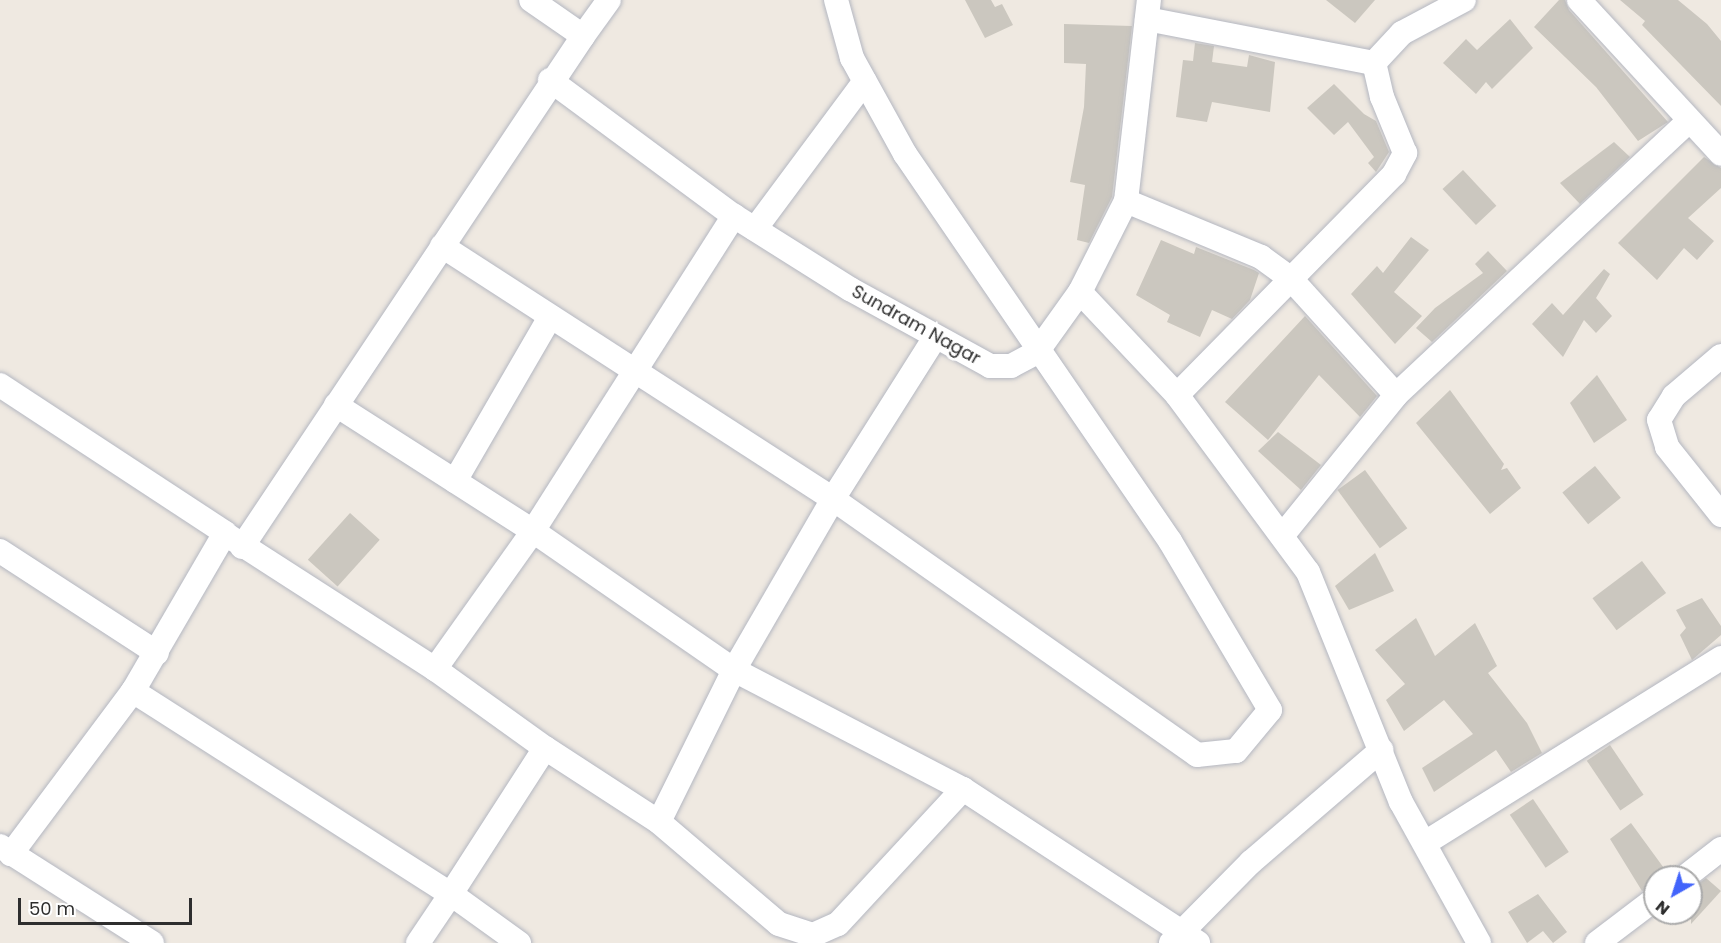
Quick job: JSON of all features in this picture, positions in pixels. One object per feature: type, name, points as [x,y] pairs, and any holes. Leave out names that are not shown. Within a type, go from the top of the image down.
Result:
[{"type":"street","points":[[531,0],[583,36]]},
{"type":"street","points":[[152,943],[6,850],[133,691],[233,540],[336,405],[550,80],[609,0]]},
{"type":"street","points":[[442,246],[634,373],[833,499],[1197,755],[1236,751],[1270,710],[1170,541],[1036,352],[905,154],[852,58],[836,0]]},
{"type":"street","points":[[1374,63],[1402,33],[1464,0]]},
{"type":"street","points":[[1579,0],[1721,154]]},
{"type":"street","points":[[1148,9],[1374,63]]},
{"type":"street","name":"Sundram Nagar","points":[[550,80],[755,230],[934,339],[990,366],[1011,366],[1036,352],[1080,292],[1126,201],[1148,9]]},
{"type":"street","points":[[1177,395],[1394,174],[1405,153],[1374,63]]},
{"type":"street","points":[[755,230],[865,81]]},
{"type":"street","points":[[1282,536],[1396,395],[1689,121]]},
{"type":"street","points":[[1126,201],[1260,257],[1292,279],[1396,395]]},
{"type":"street","points":[[435,669],[533,531],[734,216]]},
{"type":"street","points":[[1080,292],[1177,395],[1308,572],[1401,802],[1479,943]]},
{"type":"street","points":[[455,481],[550,317]]},
{"type":"street","points":[[659,822],[734,670],[833,499],[934,339]]},
{"type":"street","points":[[1721,356],[1674,396],[1659,420],[1667,447],[1721,516]]},
{"type":"street","points":[[0,385],[233,540],[435,669],[545,748],[659,822],[779,924],[816,939],[838,924],[963,789]]},
{"type":"street","points":[[336,405],[533,531],[734,670],[963,789],[1184,938],[1381,750]]},
{"type":"street","points":[[0,551],[157,653]]},
{"type":"street","points":[[1425,843],[1721,658]]},
{"type":"street","points":[[133,691],[451,894],[519,943]]},
{"type":"street","points":[[418,943],[545,748]]},
{"type":"street","points":[[1700,865],[1721,849]]},
{"type":"street","points":[[1597,943],[1643,908]]},
{"type":"building","points":[[965,0],[991,0],[995,7],[1002,4],[1013,25],[985,38]]},
{"type":"building","points":[[1326,0],[1375,0],[1355,23]]},
{"type":"building","points":[[1559,0],[1565,0],[1569,10],[1668,122],[1638,141],[1596,87],[1534,27]]},
{"type":"building","points":[[1620,0],[1678,0],[1707,24],[1721,41],[1721,106],[1642,25],[1645,21]]},
{"type":"building","points":[[1510,19],[1533,48],[1492,89],[1486,82],[1476,94],[1443,63],[1466,39],[1477,50]]},
{"type":"building","points":[[1064,24],[1132,26],[1112,197],[1089,243],[1077,240],[1085,185],[1070,182],[1084,107],[1086,64],[1064,63]]},
{"type":"building","points":[[1195,43],[1214,46],[1212,62],[1247,67],[1249,55],[1275,62],[1270,112],[1212,102],[1207,122],[1176,117],[1183,60],[1193,61]]},
{"type":"building","points":[[1334,84],[1364,114],[1376,121],[1389,152],[1376,172],[1368,163],[1374,157],[1348,122],[1334,135],[1307,108]]},
{"type":"building","points":[[1614,142],[1630,157],[1580,204],[1560,183]]},
{"type":"building","points":[[1704,157],[1721,168],[1721,188],[1688,218],[1714,241],[1697,260],[1684,248],[1657,280],[1618,243]]},
{"type":"building","points":[[1463,170],[1496,206],[1476,225],[1443,189]]},
{"type":"building","points":[[1411,237],[1429,250],[1394,292],[1422,316],[1395,344],[1351,294],[1377,266],[1383,273]]},
{"type":"building","points":[[1161,240],[1194,254],[1196,247],[1259,273],[1250,300],[1232,319],[1212,310],[1200,337],[1167,322],[1170,315],[1136,295]]},
{"type":"building","points":[[1488,251],[1507,271],[1432,342],[1416,328],[1435,308],[1483,273],[1475,264]]},
{"type":"building","points":[[1604,269],[1610,274],[1596,298],[1612,316],[1596,333],[1584,320],[1563,357],[1532,324],[1552,303],[1563,315]]},
{"type":"building","points":[[1305,316],[1377,396],[1360,417],[1319,375],[1268,440],[1225,402]]},
{"type":"building","points":[[1597,375],[1627,420],[1594,443],[1570,403]]},
{"type":"building","points":[[1450,390],[1504,464],[1501,470],[1507,468],[1521,488],[1490,514],[1416,423]]},
{"type":"building","points":[[1278,432],[1321,465],[1301,490],[1258,451]]},
{"type":"building","points":[[1595,466],[1621,498],[1588,524],[1562,492]]},
{"type":"building","points":[[1365,470],[1407,528],[1380,548],[1337,490]]},
{"type":"building","points":[[350,513],[380,540],[338,587],[308,560]]},
{"type":"building","points":[[1375,553],[1394,591],[1349,610],[1335,586]]},
{"type":"building","points":[[1642,561],[1666,593],[1617,630],[1592,598]]},
{"type":"building","points":[[1702,598],[1721,626],[1721,635],[1692,660],[1680,635],[1686,628],[1676,610]]},
{"type":"building","points":[[1416,618],[1435,656],[1475,623],[1497,666],[1488,673],[1527,723],[1542,753],[1511,772],[1496,750],[1434,792],[1422,768],[1473,734],[1444,700],[1404,731],[1386,700],[1405,684],[1375,650]]},
{"type":"building","points":[[1610,745],[1644,795],[1620,810],[1587,761]]},
{"type":"building","points":[[1533,799],[1569,852],[1546,868],[1510,815]]},
{"type":"building","points":[[1631,823],[1662,865],[1643,865],[1643,891],[1642,891],[1610,839]]},
{"type":"building","points":[[1706,878],[1721,891],[1703,911],[1703,880]]},
{"type":"building","points":[[1538,894],[1567,932],[1553,943],[1543,931],[1527,943],[1508,912]]}]
